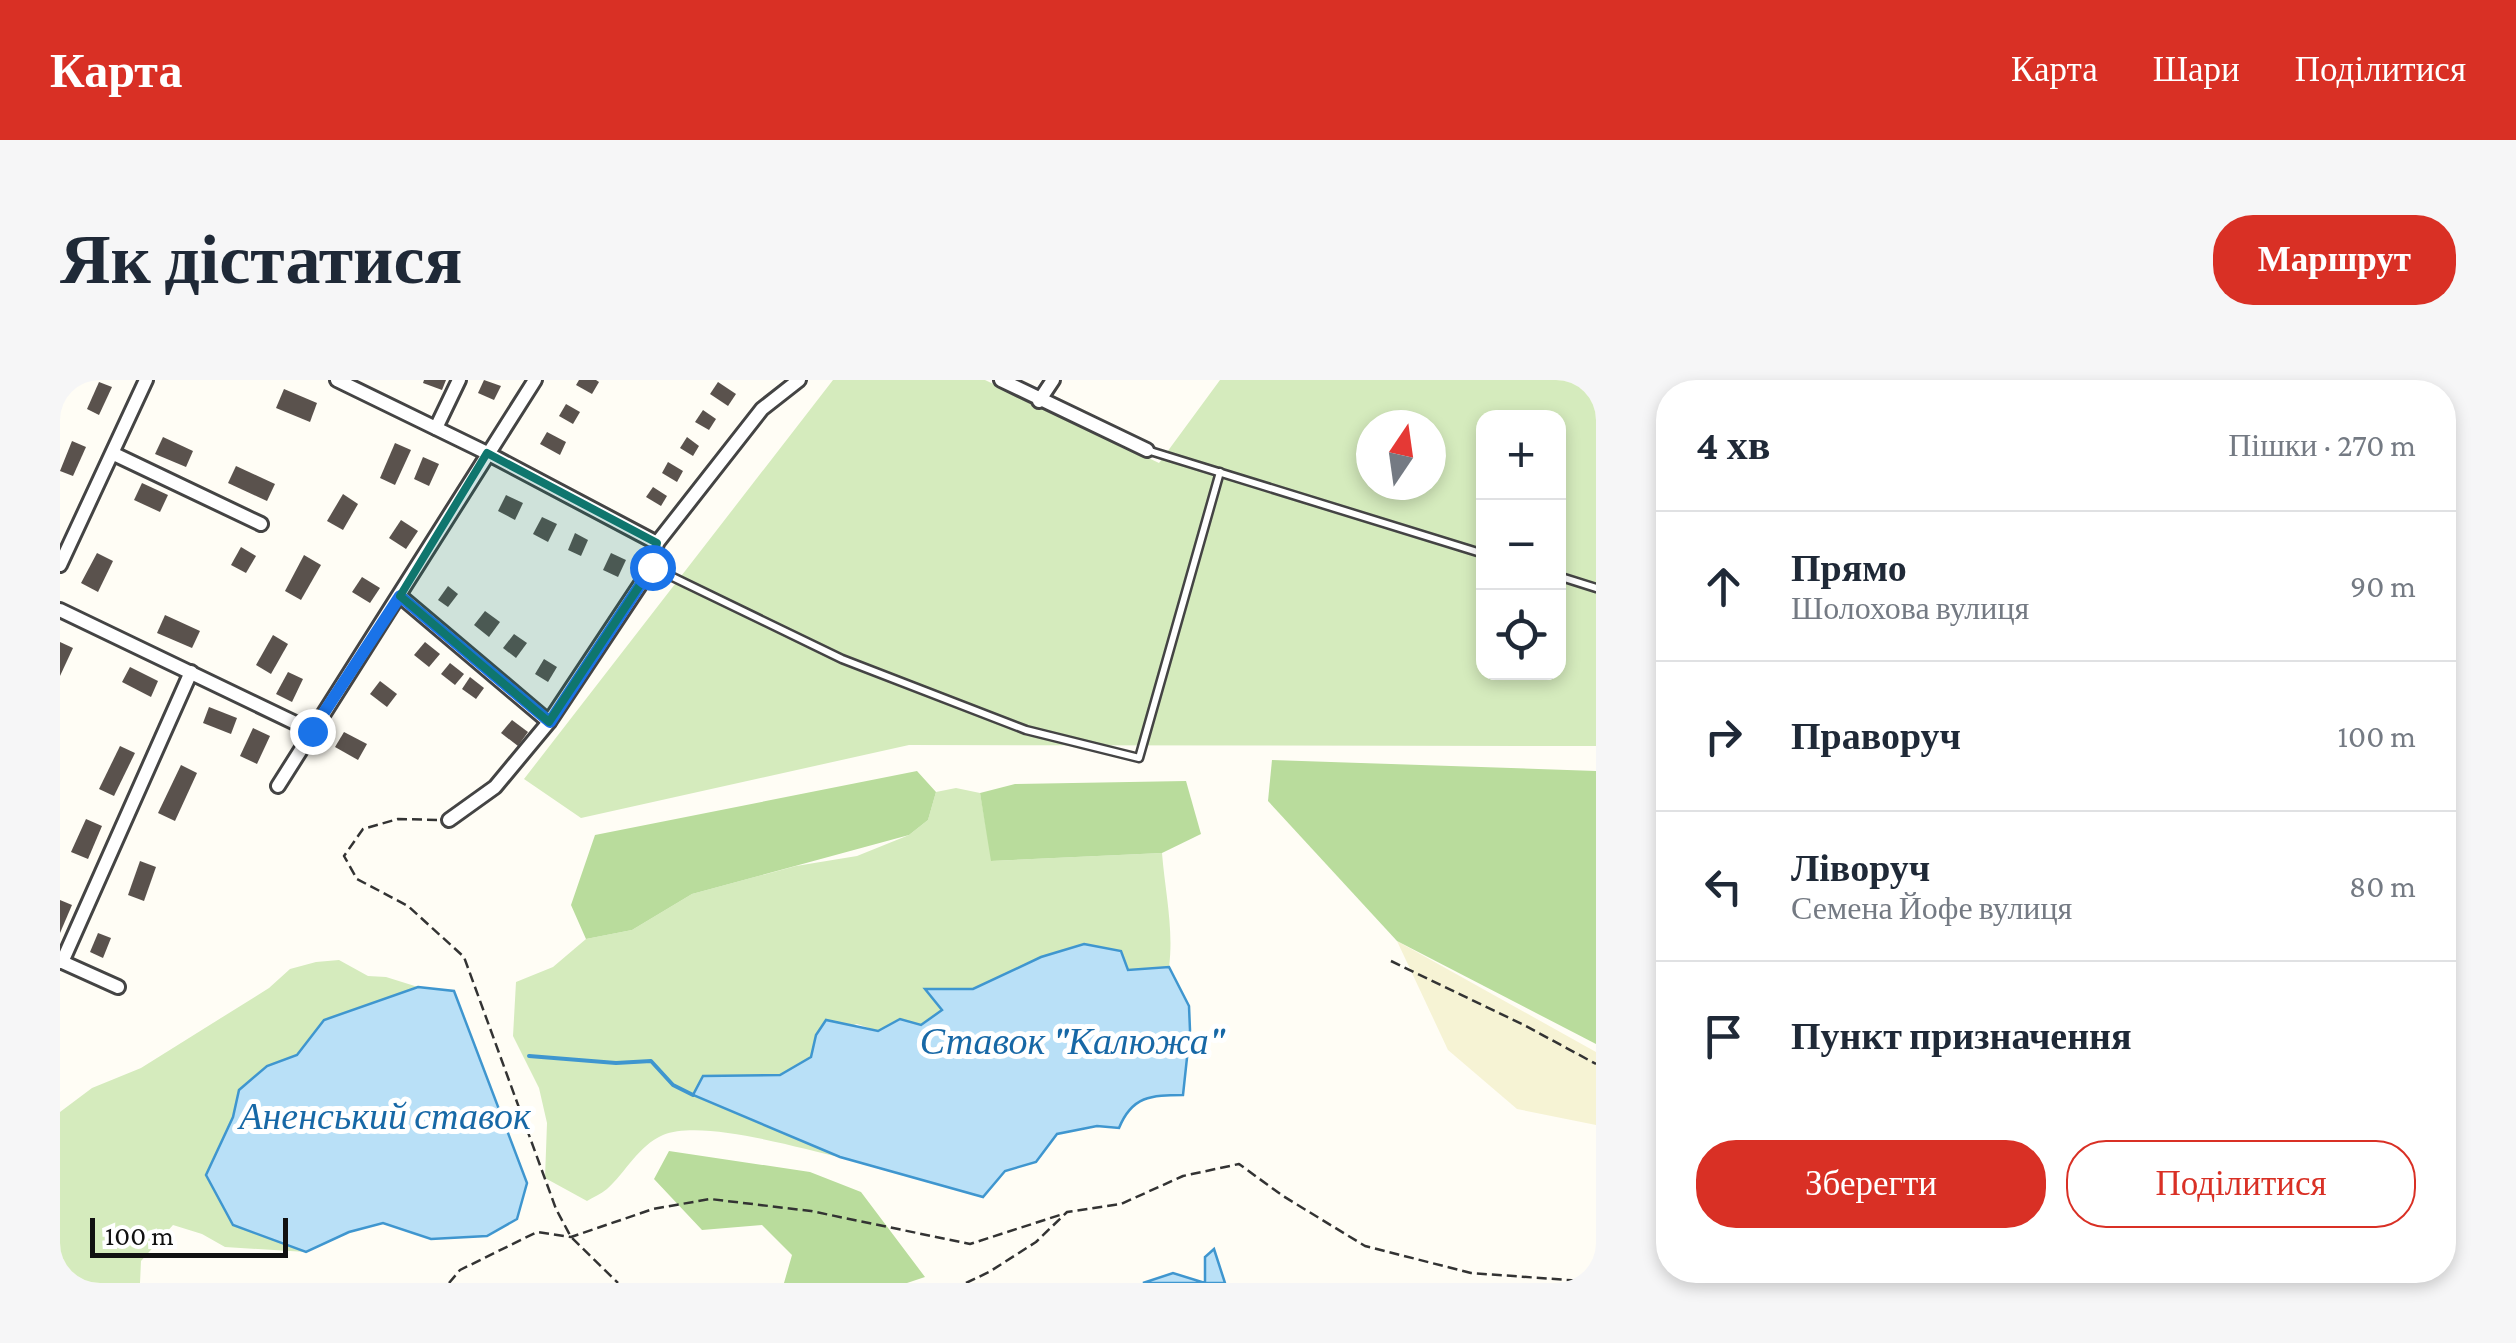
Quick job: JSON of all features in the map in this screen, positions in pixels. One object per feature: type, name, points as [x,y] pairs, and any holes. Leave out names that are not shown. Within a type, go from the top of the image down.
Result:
[{"type":"street","points":[[60,565],[146,380]]},
{"type":"street","points":[[337,380],[488,453],[658,543]]},
{"type":"street","points":[[436,428],[459,380]]},
{"type":"street","points":[[278,786],[535,380]]},
{"type":"street","points":[[450,820],[494,788],[550,722],[652,567],[658,543],[762,409],[799,380]]},
{"type":"street","points":[[1001,380],[1147,450]]},
{"type":"street","points":[[1039,400],[1053,380]]},
{"type":"street","points":[[114,454],[261,524]]},
{"type":"street","points":[[400,596],[550,722]]},
{"type":"street","points":[[60,610],[312,731]]},
{"type":"street","points":[[118,987],[61,961],[191,672]]},
{"type":"lane","points":[[1147,450],[1476,552]]},
{"type":"lane","points":[[652,567],[842,659],[1026,730],[1140,758],[1220,472]]},
{"type":"lane","points":[[1566,579],[1596,588]]},
{"type":"path","points":[[450,820],[398,819],[363,829],[344,856],[357,879],[408,906],[464,957],[556,1209],[571,1236],[618,1283]]},
{"type":"path","points":[[1392,961],[1524,1024],[1596,1064]]},
{"type":"path","points":[[449,1283],[460,1270],[536,1232],[571,1236],[653,1208],[710,1199],[811,1210],[970,1244],[1068,1212],[1121,1204],[1183,1176],[1239,1164],[1364,1246],[1471,1272],[1596,1282]]},
{"type":"path","points":[[966,1283],[1036,1242],[1068,1212]]},
{"type":"highlighted area","points":[[487,453],[657,543],[652,567],[549,722],[400,596]]},
{"type":"shaded area","points":[[1397,941],[1596,1052],[1596,1125],[1517,1109],[1448,1050]]},
{"type":"green space","points":[[833,380],[985,380],[1159,463],[1220,380],[1596,380],[1596,746],[909,745],[581,818],[524,779]]},
{"type":"green space","points":[[1272,760],[1596,771],[1596,1044],[1397,941],[1268,801]]},
{"type":"green space","points":[[917,771],[936,792],[928,820],[909,835],[692,894],[632,930],[586,939],[571,905],[595,835]]},
{"type":"green space","points":[[1186,781],[1201,834],[1162,853],[991,861],[980,793],[1015,784]]},
{"type":"green space","points":[[956,788],[980,793],[992,861],[1162,853],[1170,924],[1169,967],[1128,970],[1041,957],[973,989],[926,989],[943,1010],[921,1025],[900,1019],[878,1031],[857,1024],[816,1035],[811,1057],[780,1075],[703,1076],[694,1096],[840,1157],[750,1137],[680,1131],[654,1140],[607,1189],[587,1201],[545,1178],[547,1123],[539,1088],[513,1036],[516,982],[553,967],[586,939],[632,930],[692,894],[796,866],[857,856],[909,835],[928,820],[936,792]]},
{"type":"green space","points":[[339,960],[368,976],[418,987],[324,1020],[297,1055],[267,1066],[239,1090],[233,1117],[206,1175],[233,1225],[306,1252],[225,1247],[202,1234],[173,1225],[141,1261],[140,1283],[60,1283],[60,1112],[92,1088],[141,1068],[269,988],[290,969]]},
{"type":"green space","points":[[669,1151],[810,1172],[861,1192],[925,1277],[907,1283],[784,1283],[792,1255],[762,1225],[702,1230],[654,1179]]},
{"type":"water","name":"Ставок \"Калюжа\"","points":[[1084,944],[1121,951],[1128,970],[1169,967],[1189,1006],[1183,1095],[1144,1099],[1130,1109],[1119,1128],[1097,1126],[1057,1134],[1036,1162],[1005,1171],[983,1197],[840,1157],[693,1095],[703,1076],[780,1075],[811,1057],[816,1035],[826,1020],[878,1031],[900,1019],[921,1025],[942,1010],[925,989],[973,989],[1041,957]]},
{"type":"water","name":"Аненський ставок","points":[[418,987],[454,991],[527,1183],[517,1219],[487,1236],[431,1239],[383,1223],[349,1232],[306,1252],[233,1225],[206,1175],[233,1117],[239,1090],[267,1066],[297,1055],[324,1020]]},
{"type":"water","points":[[1214,1249],[1225,1283],[1205,1283],[1205,1257]]},
{"type":"water","points":[[1173,1273],[1205,1283],[1143,1283]]},
{"type":"building","points":[[446,380],[442,390],[423,383]]},
{"type":"building","points":[[484,380],[501,386],[494,400],[478,393]]},
{"type":"building","points":[[579,380],[599,382],[592,394],[576,385]]},
{"type":"building","points":[[99,382],[112,387],[99,415],[87,409]]},
{"type":"building","points":[[718,382],[736,394],[728,406],[710,394]]},
{"type":"building","points":[[284,389],[317,403],[310,422],[276,408]]},
{"type":"building","points":[[566,404],[580,412],[573,424],[559,416]]},
{"type":"building","points":[[703,410],[716,419],[709,430],[695,422]]},
{"type":"building","points":[[547,432],[566,442],[560,455],[540,444]]},
{"type":"building","points":[[163,437],[193,451],[186,467],[155,454]]},
{"type":"building","points":[[687,437],[699,446],[693,456],[680,448]]},
{"type":"building","points":[[72,441],[86,447],[73,476],[60,471]]},
{"type":"building","points":[[395,443],[411,450],[395,485],[380,478]]},
{"type":"building","points":[[423,457],[439,464],[429,486],[414,479]]},
{"type":"building","points":[[668,462],[683,471],[677,482],[662,473]]},
{"type":"building","points":[[236,466],[275,484],[267,501],[228,483]]},
{"type":"building","points":[[142,483],[168,495],[160,512],[134,500]]},
{"type":"building","points":[[653,487],[667,496],[661,506],[646,497]]},
{"type":"building","points":[[343,494],[358,504],[343,530],[327,521]]},
{"type":"building","points":[[506,495],[523,503],[515,520],[498,511]]},
{"type":"building","points":[[542,517],[557,524],[548,542],[533,534]]},
{"type":"building","points":[[401,520],[418,531],[406,549],[389,538]]},
{"type":"building","points":[[575,533],[588,540],[581,556],[568,550]]},
{"type":"building","points":[[241,547],[256,556],[246,573],[231,565]]},
{"type":"building","points":[[97,553],[113,561],[98,592],[81,583]]},
{"type":"building","points":[[611,553],[626,560],[618,577],[603,570]]},
{"type":"building","points":[[304,555],[321,565],[301,600],[285,591]]},
{"type":"building","points":[[362,577],[380,588],[370,603],[352,592]]},
{"type":"building","points":[[448,586],[458,594],[448,607],[438,600]]},
{"type":"building","points":[[485,611],[500,622],[489,637],[474,625]]},
{"type":"building","points":[[165,615],[200,631],[192,648],[157,633]]},
{"type":"building","points":[[514,634],[527,643],[516,658],[503,648]]},
{"type":"building","points":[[273,635],[288,644],[271,674],[256,665]]},
{"type":"building","points":[[60,642],[73,648],[60,676]]},
{"type":"building","points":[[425,642],[440,654],[429,667],[414,655]]},
{"type":"building","points":[[544,659],[557,667],[548,682],[535,674]]},
{"type":"building","points":[[450,663],[464,674],[455,685],[441,674]]},
{"type":"building","points":[[130,667],[158,681],[151,697],[122,682]]},
{"type":"building","points":[[288,672],[303,679],[292,702],[276,694]]},
{"type":"building","points":[[470,677],[484,688],[476,699],[462,689]]},
{"type":"building","points":[[380,681],[397,694],[387,707],[370,694]]},
{"type":"building","points":[[209,707],[237,718],[231,734],[203,723]]},
{"type":"building","points":[[512,720],[528,732],[518,746],[501,733]]},
{"type":"building","points":[[253,728],[270,736],[257,764],[240,756]]},
{"type":"building","points":[[344,732],[367,744],[358,760],[335,747]]},
{"type":"building","points":[[120,746],[135,753],[114,796],[99,789]]},
{"type":"building","points":[[181,765],[197,773],[175,821],[158,813]]},
{"type":"building","points":[[86,819],[102,826],[88,859],[71,852]]},
{"type":"building","points":[[140,861],[156,867],[144,901],[128,895]]},
{"type":"building","points":[[60,900],[72,905],[60,933]]},
{"type":"building","points":[[98,933],[111,938],[103,958],[90,952]]},
{"type":"waterway","points":[[529,1056],[616,1063],[651,1061],[673,1085],[693,1095]]},
{"type":"route","points":[[312,731],[400,596],[550,722],[652,567]]}]
